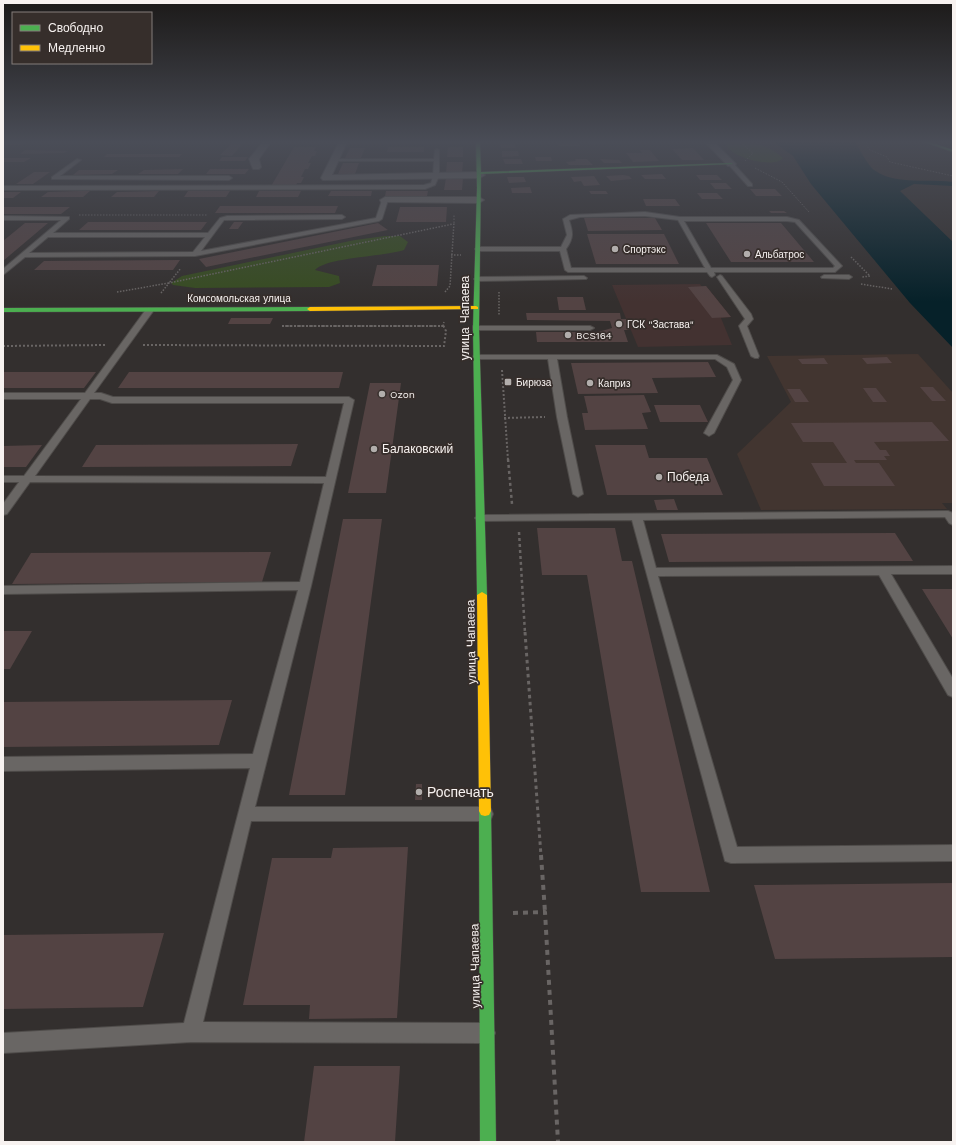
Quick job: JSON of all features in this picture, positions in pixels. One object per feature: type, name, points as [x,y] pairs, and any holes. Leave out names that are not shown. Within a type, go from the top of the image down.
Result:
[{"type":"main road","name":"улица Чапаева","points":[[479,195],[476,328],[481,518],[488,1033],[488,1142]]},
{"type":"main road","name":"Комсомольская улица","points":[[3,310],[476,308]]},
{"type":"street","points":[[385,200],[479,200]]},
{"type":"lane","points":[[23,256],[193,254],[379,219],[385,200]]},
{"type":"lane","points":[[645,214],[680,219],[787,219],[797,221],[839,266],[835,270],[568,270],[563,249],[571,239],[566,219],[572,216],[645,214]]},
{"type":"lane","points":[[193,254],[222,219],[342,217]]},
{"type":"lane","points":[[3,218],[67,218],[3,273]]},
{"type":"lane","points":[[680,219],[709,270],[717,277],[747,314],[749,319],[743,326],[755,356]]},
{"type":"lane","points":[[48,235],[209,235]]},
{"type":"lane","points":[[478,249],[563,249]]},
{"type":"lane","points":[[634,278],[846,277]]},
{"type":"lane","points":[[477,279],[594,278]]},
{"type":"lane","points":[[3,512],[150,310]]},
{"type":"lane","points":[[476,328],[590,328]]},
{"type":"lane","points":[[477,357],[716,357],[731,366],[737,380],[709,433]]},
{"type":"lane","points":[[552,357],[562,417],[578,494]]},
{"type":"lane","points":[[3,396],[101,396],[112,400],[349,400],[305,586],[259,761],[191,1032]]},
{"type":"lane","points":[[3,479],[329,480]]},
{"type":"lane","points":[[481,518],[948,514],[953,521]]},
{"type":"lane","points":[[636,516],[731,855],[953,853]]},
{"type":"lane","points":[[882,570],[953,690]]},
{"type":"lane","points":[[651,572],[953,570]]},
{"type":"lane","points":[[3,590],[305,586]]},
{"type":"lane","points":[[3,764],[259,761]]},
{"type":"lane","points":[[246,814],[485,814]]},
{"type":"lane","points":[[3,1043],[191,1032],[488,1033]]},
{"type":"path","points":[[445,292],[450,286],[455,200]]},
{"type":"path","points":[[79,215],[208,215],[222,219]]},
{"type":"path","points":[[130,293],[114,293],[454,224]]},
{"type":"path","points":[[169,293],[162,293],[193,254]]},
{"type":"path","points":[[846,277],[868,286],[892,289]]},
{"type":"path","points":[[498,279],[499,328]]},
{"type":"path","points":[[3,346],[444,346],[446,331],[443,326]]},
{"type":"path","points":[[501,357],[504,418],[512,505],[518,517],[528,688],[545,912],[558,1142]]},
{"type":"path","points":[[504,418],[562,417]]},
{"type":"path","points":[[486,913],[545,912]]},
{"type":"shaded area","points":[[700,284],[702,287],[706,286],[731,317],[721,318],[732,345],[638,347],[612,285]]},
{"type":"shaded area","points":[[918,354],[953,393],[953,503],[942,503],[947,509],[761,510],[737,454],[791,402],[767,356]]},
{"type":"green space","points":[[385,236],[400,236],[408,242],[404,250],[331,262],[321,266],[315,270],[339,276],[340,283],[329,287],[195,288],[173,285],[171,283],[182,276],[355,240]]},
{"type":"water","points":[[821,195],[905,195],[953,242],[953,348],[910,303]]},
{"type":"building","points":[[3,195],[16,195],[13,198],[3,198]]},
{"type":"building","points":[[43,195],[85,195],[83,197],[41,197]]},
{"type":"building","points":[[113,195],[155,195],[154,197],[111,197]]},
{"type":"building","points":[[185,195],[227,195],[226,197],[184,197]]},
{"type":"building","points":[[257,195],[299,195],[298,197],[256,197]]},
{"type":"building","points":[[328,195],[371,195],[371,196]]},
{"type":"building","points":[[385,195],[427,195],[427,196]]},
{"type":"building","points":[[699,195],[719,195],[723,199],[702,199]]},
{"type":"building","points":[[756,195],[782,196],[756,196]]},
{"type":"building","points":[[643,199],[675,199],[680,206],[646,206]]},
{"type":"building","points":[[220,206],[338,206],[335,213],[215,213]]},
{"type":"building","points":[[3,207],[70,207],[61,214],[3,214]]},
{"type":"building","points":[[400,207],[447,207],[446,222],[396,222]]},
{"type":"building","points":[[769,211],[784,211],[787,213],[771,213]]},
{"type":"building","points":[[584,218],[655,218],[662,230],[588,231]]},
{"type":"building","points":[[88,222],[207,222],[201,230],[79,230]]},
{"type":"building","points":[[234,222],[243,222],[238,229],[229,229]]},
{"type":"building","points":[[25,223],[48,223],[3,261],[3,241]]},
{"type":"building","points":[[378,223],[388,230],[206,267],[199,259]]},
{"type":"building","points":[[706,223],[781,223],[814,262],[731,262]]},
{"type":"building","points":[[587,234],[664,234],[679,264],[596,264]]},
{"type":"building","points":[[180,260],[173,270],[34,270],[44,261]]},
{"type":"building","points":[[377,265],[439,265],[437,286],[372,286]]},
{"type":"building","points":[[706,286],[731,317],[712,318],[688,287]]},
{"type":"building","points":[[557,297],[583,297],[586,310],[559,310]]},
{"type":"building","name":"ГСК \"Застава\"","points":[[526,313],[620,313],[621,319],[626,319],[629,330],[624,330],[628,342],[537,342],[536,332],[598,332],[612,328],[610,321],[527,320]]},
{"type":"building","points":[[231,318],[273,318],[270,324],[228,324]]},
{"type":"building","points":[[887,357],[892,363],[867,364],[862,358]]},
{"type":"building","points":[[824,358],[828,364],[802,364],[798,359]]},
{"type":"building","points":[[708,362],[716,377],[652,378],[658,393],[578,394],[571,363]]},
{"type":"building","points":[[3,372],[96,372],[84,388],[3,388]]},
{"type":"building","points":[[129,372],[343,372],[339,388],[118,388]]},
{"type":"building","points":[[370,383],[401,383],[386,493],[348,493]]},
{"type":"building","points":[[920,387],[933,387],[946,401],[932,401]]},
{"type":"building","points":[[863,388],[876,388],[887,402],[873,402]]},
{"type":"building","points":[[787,389],[800,389],[809,402],[795,402]]},
{"type":"building","points":[[644,395],[651,412],[642,413],[648,429],[585,430],[582,413],[588,413],[584,396]]},
{"type":"building","points":[[654,405],[700,405],[708,422],[660,422]]},
{"type":"building","points":[[932,422],[949,441],[874,442],[880,450],[886,450],[890,456],[884,456],[887,460],[854,460],[856,463],[879,463],[895,486],[824,486],[811,463],[847,463],[833,442],[803,442],[791,423]]},
{"type":"building","points":[[298,444],[291,466],[82,467],[96,445]]},
{"type":"building","points":[[42,445],[26,467],[3,467],[3,446]]},
{"type":"building","name":"Победа","points":[[595,445],[645,445],[649,458],[707,458],[723,495],[607,495]]},
{"type":"building","points":[[674,499],[678,510],[657,510],[654,500]]},
{"type":"building","points":[[343,519],[382,519],[345,795],[289,795]]},
{"type":"building","points":[[537,528],[615,528],[622,561],[632,561],[710,892],[641,892],[587,575],[542,575]]},
{"type":"building","points":[[895,533],[913,561],[669,562],[661,534]]},
{"type":"building","points":[[271,552],[262,582],[12,584],[31,553]]},
{"type":"building","points":[[922,589],[953,589],[953,639]]},
{"type":"building","points":[[3,631],[32,631],[10,669],[3,669]]},
{"type":"building","points":[[232,700],[219,745],[3,747],[3,702]]},
{"type":"building","name":"Роспечать","points":[[416,784],[422,784],[422,800],[415,800]]},
{"type":"building","points":[[408,847],[397,1018],[309,1019],[310,1005],[243,1005],[272,858],[331,858],[333,848]]},
{"type":"building","points":[[953,883],[953,957],[775,959],[754,885]]},
{"type":"building","points":[[164,933],[143,1007],[3,1009],[3,935]]},
{"type":"building","points":[[314,1066],[400,1066],[395,1142],[304,1142]]},
{"type":"traffic: fast","points":[[479,195],[476,328],[482,595]]},
{"type":"traffic: fast","points":[[3,310],[310,309]]},
{"type":"traffic: fast","points":[[485,811],[488,1142]]},
{"type":"traffic: slow","points":[[310,309],[476,308]]},
{"type":"traffic: slow","points":[[482,595],[485,811]]},
{"type":"place","name":"Спортэкс","points":[[615,249]]},
{"type":"place","name":"Альбатрос","points":[[747,254]]},
{"type":"place","name":"ГСК \"Застава\"","points":[[619,324]]},
{"type":"place","name":"BCS164","points":[[568,335]]},
{"type":"place","name":"Бирюза","points":[[508,382]]},
{"type":"place","name":"Каприз","points":[[590,383]]},
{"type":"place","name":"Ozon","points":[[382,394]]},
{"type":"place","name":"Балаковский","points":[[374,449]]},
{"type":"place","name":"Победа","points":[[659,477]]},
{"type":"place","name":"Роспечать","points":[[419,792]]}]
